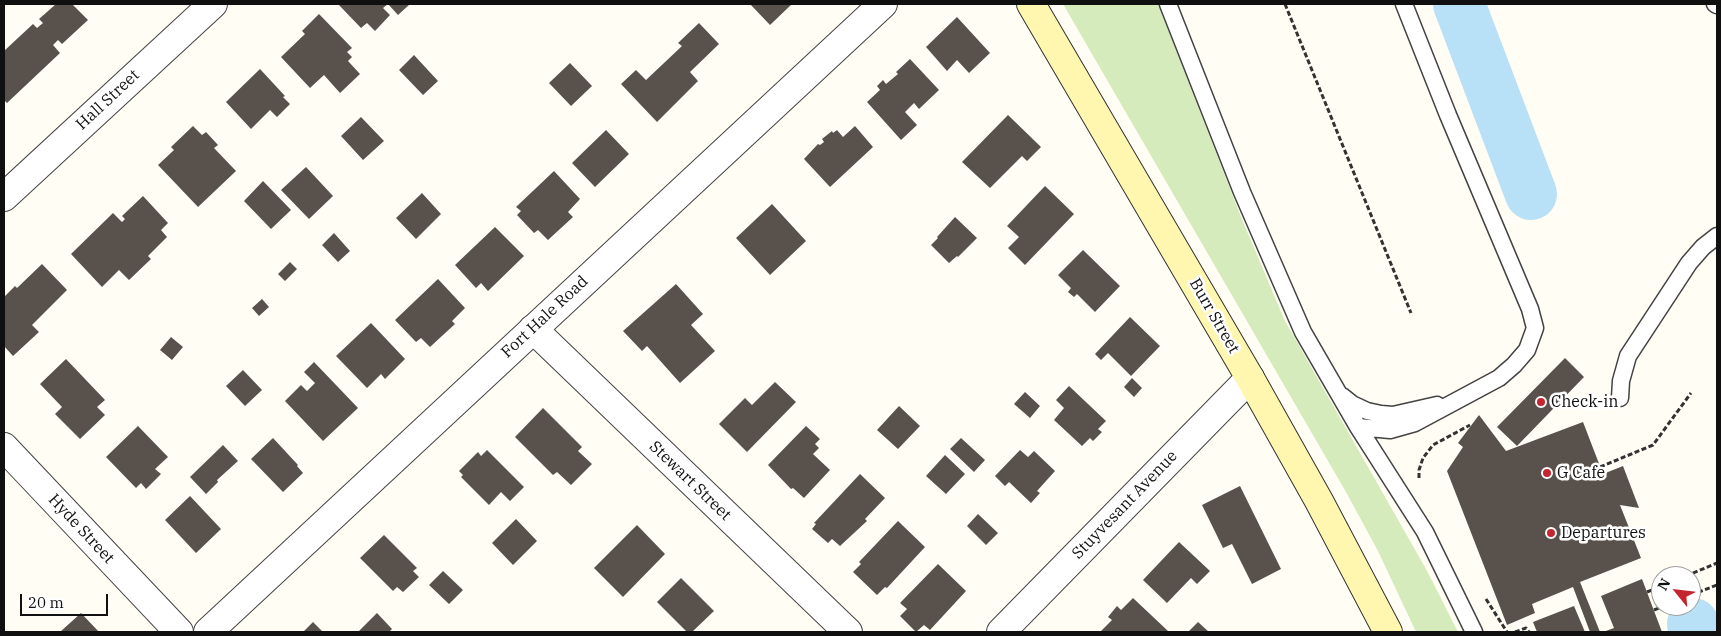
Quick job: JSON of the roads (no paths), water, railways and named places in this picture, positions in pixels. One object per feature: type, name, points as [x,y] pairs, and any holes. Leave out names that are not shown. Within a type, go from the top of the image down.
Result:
[{"type":"main road","name":"Burr Street","points":[[1031,4],[1250,378],[1319,501],[1388,632]]},
{"type":"street","name":"Hall Street","points":[[4,197],[213,4]]},
{"type":"street","name":"Fort Hale Road","points":[[208,632],[883,4]]},
{"type":"street","name":"Stewart Street","points":[[533,329],[848,632]]},
{"type":"street","name":"Stuyvesant Avenue","points":[[1000,632],[1250,378]]},
{"type":"street","name":"Hyde Street","points":[[4,447],[179,632]]},
{"type":"lane","points":[[1168,4],[1242,192],[1303,332],[1358,427],[1425,532],[1474,631]]},
{"type":"lane","points":[[1358,427],[1382,430],[1415,423],[1499,378],[1527,350],[1535,328],[1530,309],[1448,115],[1404,4]]},
{"type":"lane","points":[[1620,398],[1620,381],[1628,356],[1689,263],[1703,247],[1717,236]]},
{"type":"lane","points":[[1341,396],[1352,404],[1368,411],[1393,414],[1454,402]]},
{"type":"waterway","points":[[1459,4],[1531,194]]},
{"type":"waterway","points":[[1693,624],[1696,632]]},
{"type":"place","name":"Check-in","points":[[1541,402]]},
{"type":"place","name":"G Cafe","points":[[1547,473]]},
{"type":"place","name":"Departures","points":[[1551,533]]}]
